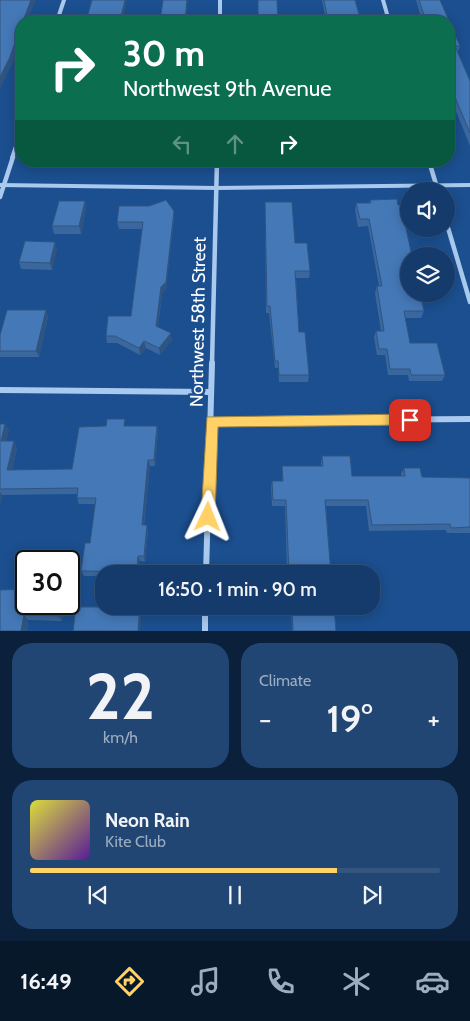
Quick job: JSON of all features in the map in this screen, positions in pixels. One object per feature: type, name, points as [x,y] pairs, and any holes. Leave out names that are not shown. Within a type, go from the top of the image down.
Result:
[{"type":"street","points":[[59,15],[64,0]]},
{"type":"street","points":[[220,0],[220,15]]},
{"type":"street","points":[[383,0],[387,15]]},
{"type":"street","points":[[0,197],[2,184],[15,148]]},
{"type":"street","name":"Northwest 58th Street","points":[[206,565],[218,167]]},
{"type":"street","points":[[431,167],[435,182]]},
{"type":"street","points":[[2,184],[217,188],[400,188]]},
{"type":"street","points":[[455,186],[470,185]]},
{"type":"street","points":[[451,237],[470,302]]},
{"type":"street","points":[[0,390],[210,392]]},
{"type":"street","points":[[211,421],[470,419]]},
{"type":"street","points":[[205,631],[206,615]]},
{"type":"building","points":[[0,0],[31,0],[25,15],[15,15],[15,42],[0,77]]},
{"type":"building","points":[[92,0],[125,0],[121,15],[88,15]]},
{"type":"building","points":[[163,0],[187,0],[186,15],[161,15]]},
{"type":"building","points":[[258,0],[277,0],[278,15],[258,15]]},
{"type":"building","points":[[324,0],[355,0],[359,15],[327,15]]},
{"type":"building","points":[[419,0],[440,0],[447,15],[424,15]]},
{"type":"building","points":[[455,34],[460,46],[455,46]]},
{"type":"building","points":[[455,46],[470,81],[470,133],[455,97]]},
{"type":"building","points":[[397,199],[398,205],[400,205],[400,237],[408,237],[410,247],[400,247],[400,302],[422,302],[424,311],[404,311],[410,343],[437,343],[445,375],[411,375],[410,369],[390,369],[387,349],[379,349],[376,331],[384,331],[377,286],[382,286],[369,219],[360,219],[356,203],[371,203],[370,200]]},
{"type":"building","points":[[166,200],[174,211],[166,282],[161,287],[156,326],[171,333],[159,348],[144,341],[139,348],[115,336],[106,336],[108,316],[131,316],[143,222],[117,222],[119,206],[149,206]]},
{"type":"building","points":[[59,201],[85,201],[79,226],[52,226]]},
{"type":"building","points":[[265,202],[292,202],[295,243],[307,243],[310,271],[295,271],[299,332],[305,332],[309,375],[279,375],[278,361],[275,361],[270,306],[267,306]]},
{"type":"building","points":[[25,241],[55,242],[50,263],[19,262]]},
{"type":"building","points":[[7,310],[46,310],[36,351],[0,351],[0,335]]},
{"type":"building","points":[[107,419],[125,419],[124,426],[157,426],[154,460],[148,460],[142,525],[147,525],[144,556],[138,556],[137,565],[95,565],[95,571],[81,571],[85,543],[90,543],[96,498],[77,498],[78,488],[0,489],[0,424],[5,424],[1,441],[14,441],[7,470],[72,469],[79,427],[106,426]]},
{"type":"building","points":[[322,456],[350,456],[352,476],[405,476],[404,468],[420,468],[422,477],[470,478],[470,527],[451,528],[450,524],[372,525],[368,500],[325,500],[330,565],[289,565],[286,500],[273,500],[272,481],[283,481],[282,466],[323,466]]},
{"type":"building","points":[[15,589],[15,615],[24,615],[21,631],[0,631],[0,590]]},
{"type":"building","points":[[80,607],[95,607],[95,615],[139,615],[138,631],[73,631],[75,615],[80,615]]},
{"type":"building","points":[[24,615],[58,615],[58,616]]},
{"type":"building","points":[[292,615],[335,615],[336,631],[293,631]]},
{"type":"route","points":[[208,517],[211,421],[410,420]]}]
